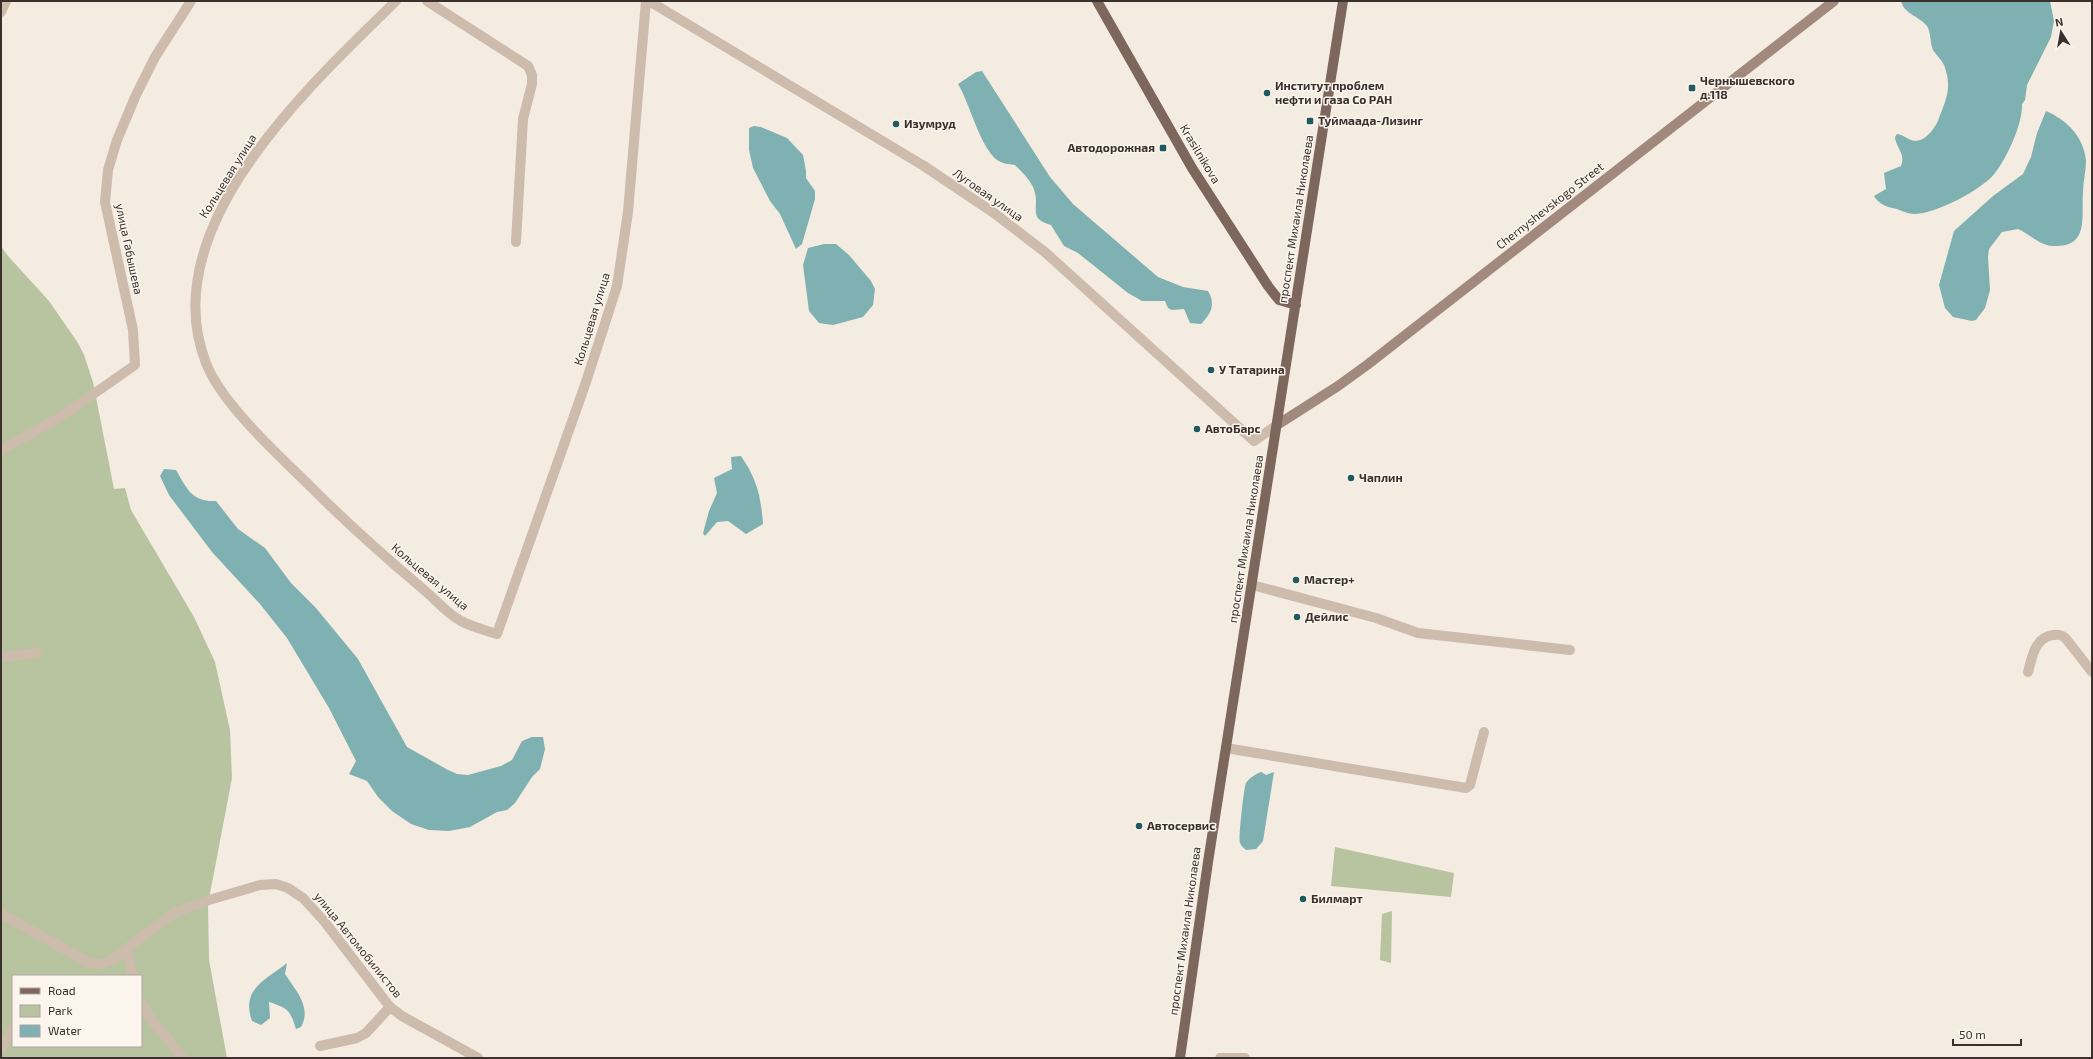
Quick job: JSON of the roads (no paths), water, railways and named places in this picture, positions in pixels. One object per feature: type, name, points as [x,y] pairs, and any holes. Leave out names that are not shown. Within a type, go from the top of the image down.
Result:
[{"type":"main road","name":"Krasilnikova","points":[[1097,1],[1192,168],[1268,286],[1280,300],[1296,305]]},
{"type":"main road","name":"проспект Михаила Николаева","points":[[1180,1058],[1226,748],[1343,1]]},
{"type":"main road","name":"Chernyshevskogo Street","points":[[1277,424],[1338,386],[1367,365],[1834,1]]},
{"type":"street","points":[[1,12],[6,1]]},
{"type":"street","name":"улица Габышева","points":[[1,450],[62,416],[135,365],[133,330],[105,202],[108,170],[117,140],[136,95],[155,57],[191,1]]},
{"type":"street","name":"Кольцевая улица","points":[[396,1],[323,72],[270,134],[234,186],[210,230],[200,264],[195,298],[197,332],[206,364],[226,396],[270,446],[368,542],[460,620],[497,634],[586,382],[617,286],[628,212],[646,1]]},
{"type":"street","points":[[427,1],[528,66],[532,75],[532,84],[523,119],[516,242]]},
{"type":"street","name":"Луговая улица","points":[[649,1],[924,166],[994,214],[1046,253],[1254,441],[1277,424]]},
{"type":"street","points":[[1252,585],[1376,618],[1418,633],[1570,650]]},
{"type":"street","points":[[2028,672],[2033,652],[2038,643],[2043,638],[2056,634],[2063,635],[2092,672]]},
{"type":"street","points":[[1,657],[37,653]]},
{"type":"street","points":[[1226,748],[1466,788],[1470,785],[1484,732]]},
{"type":"street","name":"улица Автомобилистов","points":[[1,914],[90,963],[102,964],[114,959],[127,950],[145,934],[176,912],[260,885],[276,884],[288,888],[303,898],[324,921],[390,1007],[402,1016],[478,1058]]},
{"type":"street","points":[[127,950],[133,975]]},
{"type":"street","points":[[142,1004],[151,1019],[172,1043],[182,1058]]},
{"type":"street","points":[[320,1046],[357,1038],[366,1033],[390,1007]]},
{"type":"street","points":[[1,1048],[12,1031]]},
{"type":"street","points":[[1220,1058],[1245,1058]]},
{"type":"water","points":[[1901,1],[2050,1],[2054,21],[2051,37],[2027,85],[2025,100],[2022,104],[2020,121],[2000,167],[1989,180],[1958,200],[1934,210],[1914,214],[1884,205],[1878,202],[1874,196],[1886,189],[1884,173],[1901,166],[1902,154],[1895,137],[1897,134],[1916,141],[1925,138],[1935,126],[1948,92],[1948,79],[1944,65],[1933,50],[1927,26],[1908,12]]},
{"type":"water","points":[[982,71],[1050,177],[1073,204],[1158,277],[1183,287],[1208,291],[1212,300],[1212,305],[1210,313],[1201,324],[1190,323],[1184,309],[1172,310],[1168,308],[1165,301],[1142,301],[1128,293],[1078,253],[1064,246],[1051,225],[1039,220],[1036,212],[1036,198],[1032,185],[1015,165],[1001,162],[991,154],[980,136],[958,84],[976,72]]},
{"type":"water","points":[[2046,111],[2061,119],[2073,130],[2085,152],[2086,169],[2083,188],[2082,220],[2081,229],[2078,236],[2073,242],[2065,245],[2053,246],[2039,242],[2018,229],[2002,232],[1989,249],[1990,290],[1985,308],[1976,320],[1972,321],[1953,317],[1945,308],[1939,285],[1954,231],[1993,196],[2023,174],[2031,157],[2037,133]]},
{"type":"water","points":[[754,126],[761,127],[787,138],[803,155],[806,178],[815,191],[815,199],[802,244],[796,249],[780,214],[770,201],[753,168],[749,150],[749,128]]},
{"type":"water","points":[[824,244],[836,244],[849,255],[871,281],[875,289],[873,305],[863,317],[833,325],[819,323],[809,311],[803,265],[808,248]]},
{"type":"water","points":[[741,456],[751,473],[757,488],[763,524],[746,534],[728,521],[717,522],[705,536],[703,533],[709,511],[717,493],[714,478],[732,469],[731,457]]},
{"type":"water","points":[[164,469],[176,470],[187,488],[196,497],[208,501],[216,501],[238,529],[265,548],[291,583],[316,608],[358,659],[407,747],[448,770],[457,774],[468,775],[501,766],[512,760],[522,741],[532,737],[543,737],[545,749],[540,769],[532,777],[515,803],[507,810],[497,812],[470,827],[449,831],[429,830],[411,824],[392,811],[378,797],[367,781],[349,774],[356,761],[329,708],[287,638],[260,604],[212,552],[169,495],[160,476]]},
{"type":"water","points":[[1261,772],[1266,775],[1274,772],[1263,841],[1256,849],[1246,850],[1240,843],[1245,787],[1249,779]]},
{"type":"water","points":[[287,963],[285,974],[298,993],[304,1006],[304,1020],[301,1027],[296,1029],[290,1014],[284,1008],[269,1002],[270,1018],[261,1025],[252,1021],[249,1010],[252,993],[263,981]]},
{"type":"place","name":"Чернышевского д.118","points":[[1692,88]]},
{"type":"place","name":"Институт проблем нефти и газа Со РАН","points":[[1267,93]]},
{"type":"place","name":"Туймаада-Лизинг","points":[[1310,121]]},
{"type":"place","name":"Изумруд","points":[[896,124]]},
{"type":"place","name":"Автодорожная","points":[[1163,148]]},
{"type":"place","name":"У Татарина","points":[[1211,370]]},
{"type":"place","name":"АвтоБарс","points":[[1197,429]]},
{"type":"place","name":"Чаплин","points":[[1351,478]]},
{"type":"place","name":"Мастер+","points":[[1296,580]]},
{"type":"place","name":"Дейлис","points":[[1297,617]]},
{"type":"place","name":"Автосервис","points":[[1139,826]]},
{"type":"place","name":"Билмарт","points":[[1303,899]]}]
